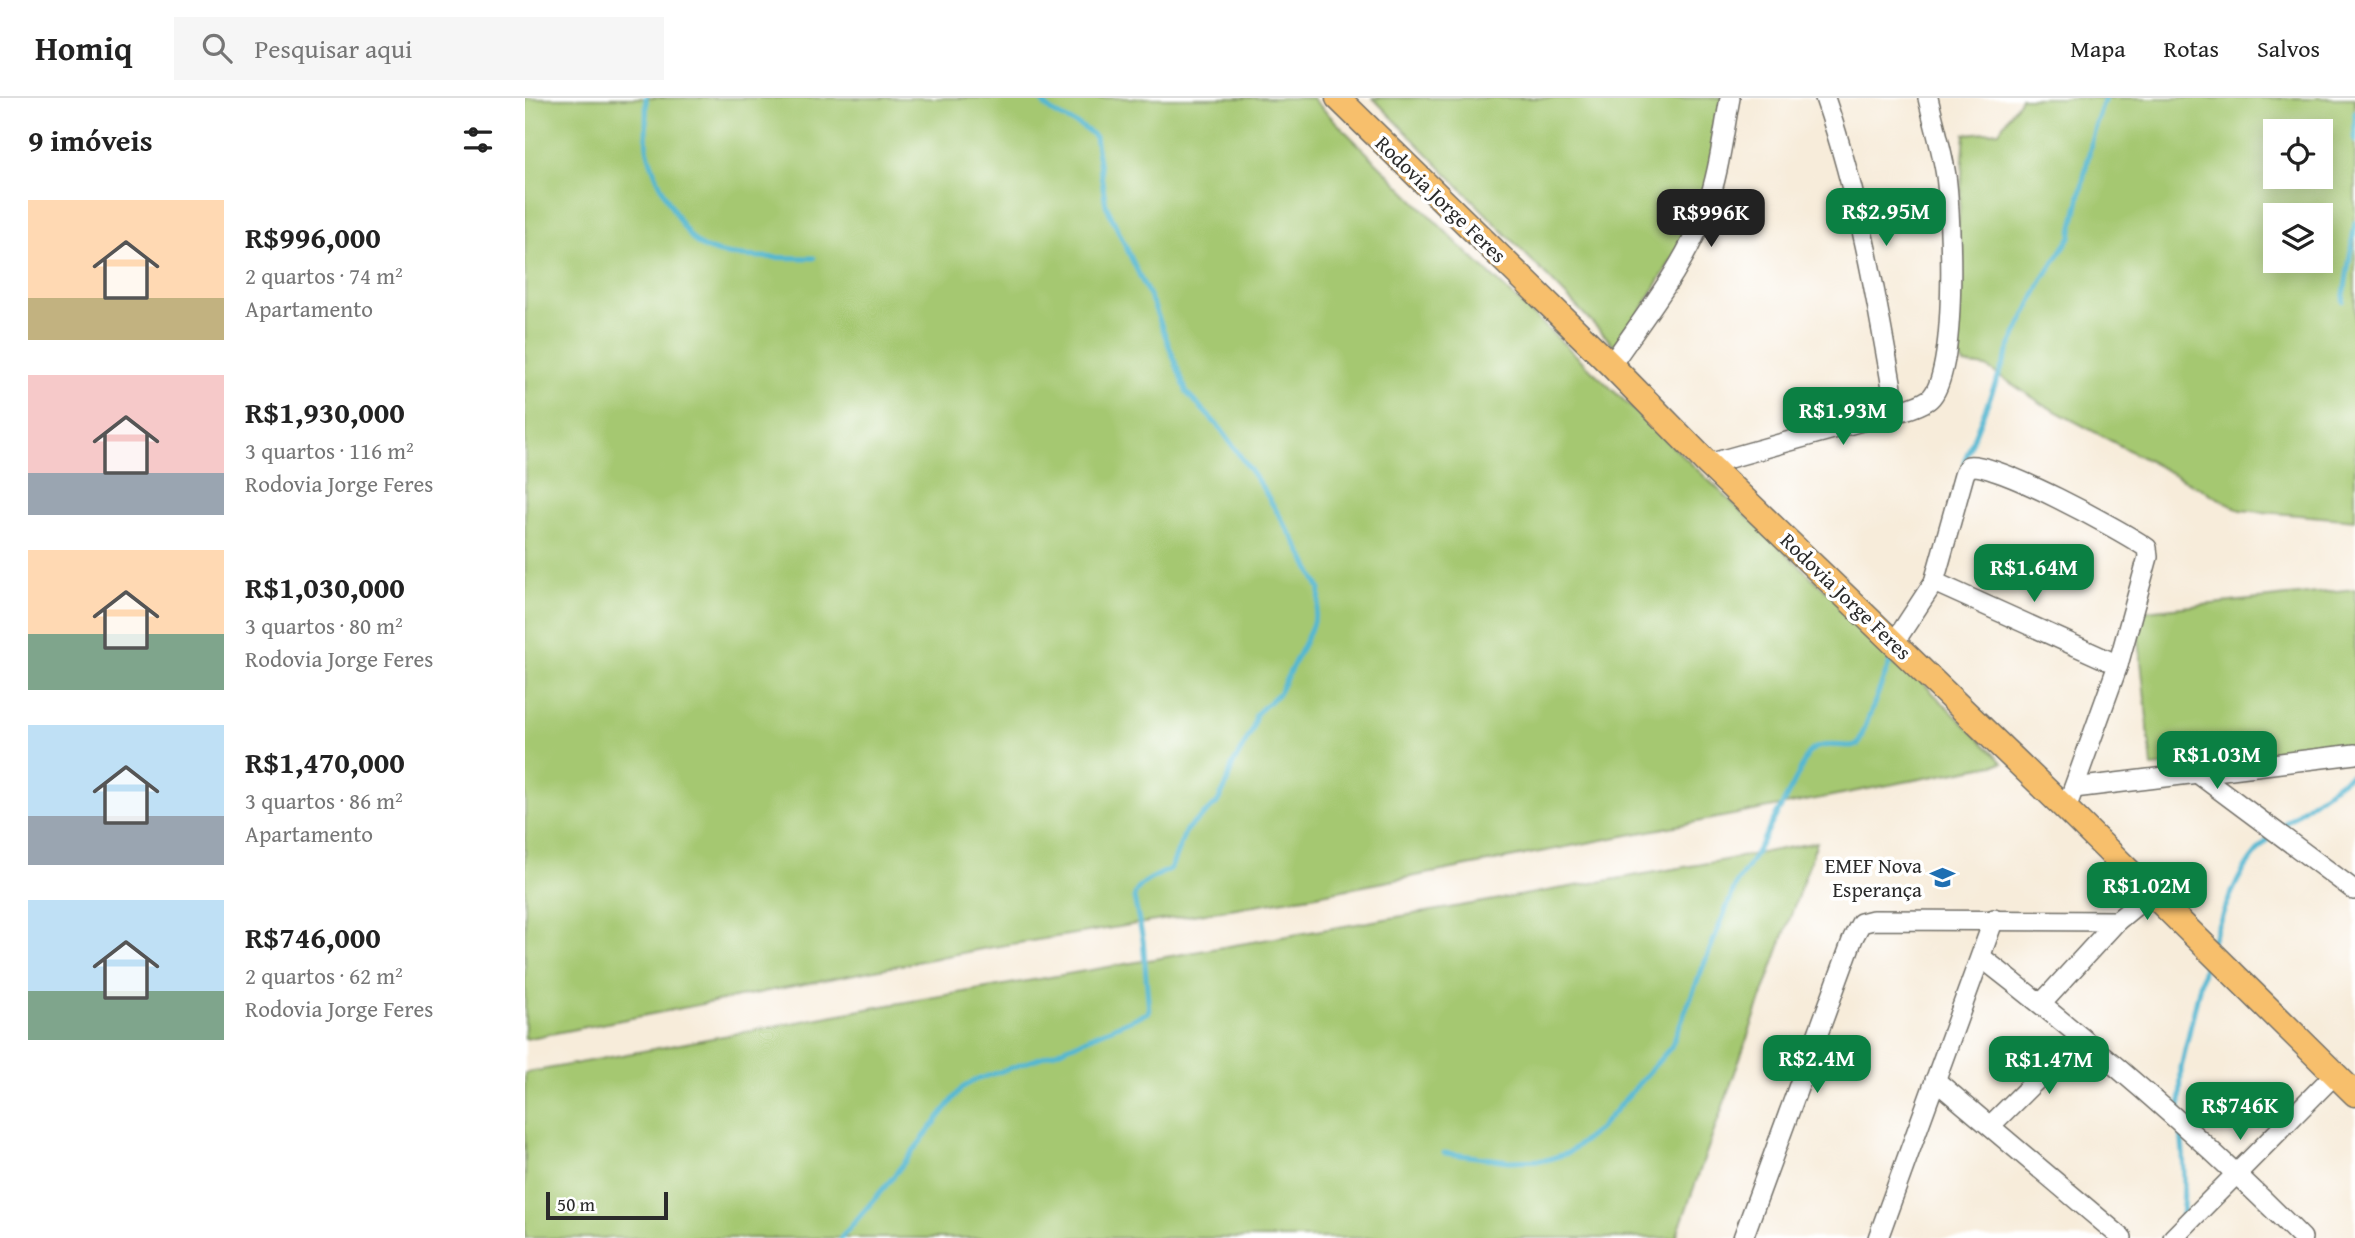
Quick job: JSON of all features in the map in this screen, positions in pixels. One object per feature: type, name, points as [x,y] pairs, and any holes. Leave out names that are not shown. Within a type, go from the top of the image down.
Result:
[{"type":"main road","name":"Rodovia Jorge Feres","points":[[1338,98],[1611,365],[1708,464],[1894,643],[2070,799],[2151,893],[2355,1094]]},
{"type":"street","points":[[1611,365],[1683,258],[1697,232],[1713,187],[1730,98]]},
{"type":"street","points":[[1825,98],[1845,163],[1876,293],[1896,411]]},
{"type":"street","points":[[1708,464],[1927,401],[1941,382],[1947,354],[1952,232],[1946,173],[1927,98]]},
{"type":"street","points":[[1894,643],[1934,582],[1968,466],[1986,468],[2021,482],[2099,520],[2147,548],[2148,557],[2118,665],[2070,799]]},
{"type":"street","points":[[1934,582],[2118,665]]},
{"type":"street","points":[[2070,799],[2197,773],[2355,754]]},
{"type":"street","points":[[2197,773],[2354,890]]},
{"type":"street","points":[[2041,1004],[2117,921],[2151,893]]},
{"type":"street","points":[[1743,1238],[1861,923],[1873,920],[1994,919],[2117,921]]},
{"type":"street","points":[[1878,1238],[1994,919]]},
{"type":"street","points":[[1981,957],[2041,1004],[2238,1172],[2302,1238]]},
{"type":"street","points":[[1990,1126],[2080,1037]]},
{"type":"street","points":[[2173,1238],[2335,1074]]},
{"type":"street","points":[[1935,1080],[2122,1238]]},
{"type":"green space","points":[[525,98],[1312,98],[1459,245],[1910,670],[2003,763],[1317,895],[987,948],[525,1039]]},
{"type":"green space","points":[[1373,98],[1723,98],[1707,201],[1618,349]]},
{"type":"green space","points":[[2021,98],[2355,98],[2355,520],[2240,510],[2044,405],[1986,367],[1964,364],[1956,353],[1951,319],[1965,134],[1999,131]]},
{"type":"green space","points":[[2355,589],[2355,746],[2152,767],[2136,612]]},
{"type":"green space","points":[[1817,842],[1676,1238],[525,1238],[525,1073],[883,1006]]},
{"type":"waterway","points":[[646,98],[646,141],[649,157],[676,215],[693,239],[701,246],[725,254],[814,258]]},
{"type":"waterway","points":[[841,1238],[889,1182],[962,1088],[973,1081],[1051,1054],[1149,1012],[1143,940],[1134,898],[1136,892],[1144,883],[1171,868],[1186,830],[1217,803],[1232,766],[1252,731],[1256,714],[1279,693],[1310,631],[1319,604],[1320,589],[1262,487],[1221,429],[1187,393],[1154,306],[1106,205],[1095,137],[1089,131],[1058,116],[1045,106],[1040,98]]},
{"type":"waterway","points":[[1964,462],[2010,347],[2043,279],[2071,236],[2095,126],[2105,98]]},
{"type":"waterway","points":[[2355,112],[2355,141]]},
{"type":"waterway","points":[[2343,301],[2355,223]]},
{"type":"waterway","points":[[1444,1153],[1509,1161],[1546,1160],[1568,1153],[1598,1130],[1671,1047],[1737,882],[1757,852],[1808,753],[1826,745],[1858,745],[1894,652]]},
{"type":"waterway","points":[[2211,943],[2233,890],[2253,857],[2293,817],[2355,772]]},
{"type":"waterway","points":[[2180,1114],[2181,1068],[2206,958]]},
{"type":"waterway","points":[[2181,1130],[2184,1199],[2181,1222]]},
{"type":"place","name":"EMEF Nova Esperança","points":[[1942,877]]}]
